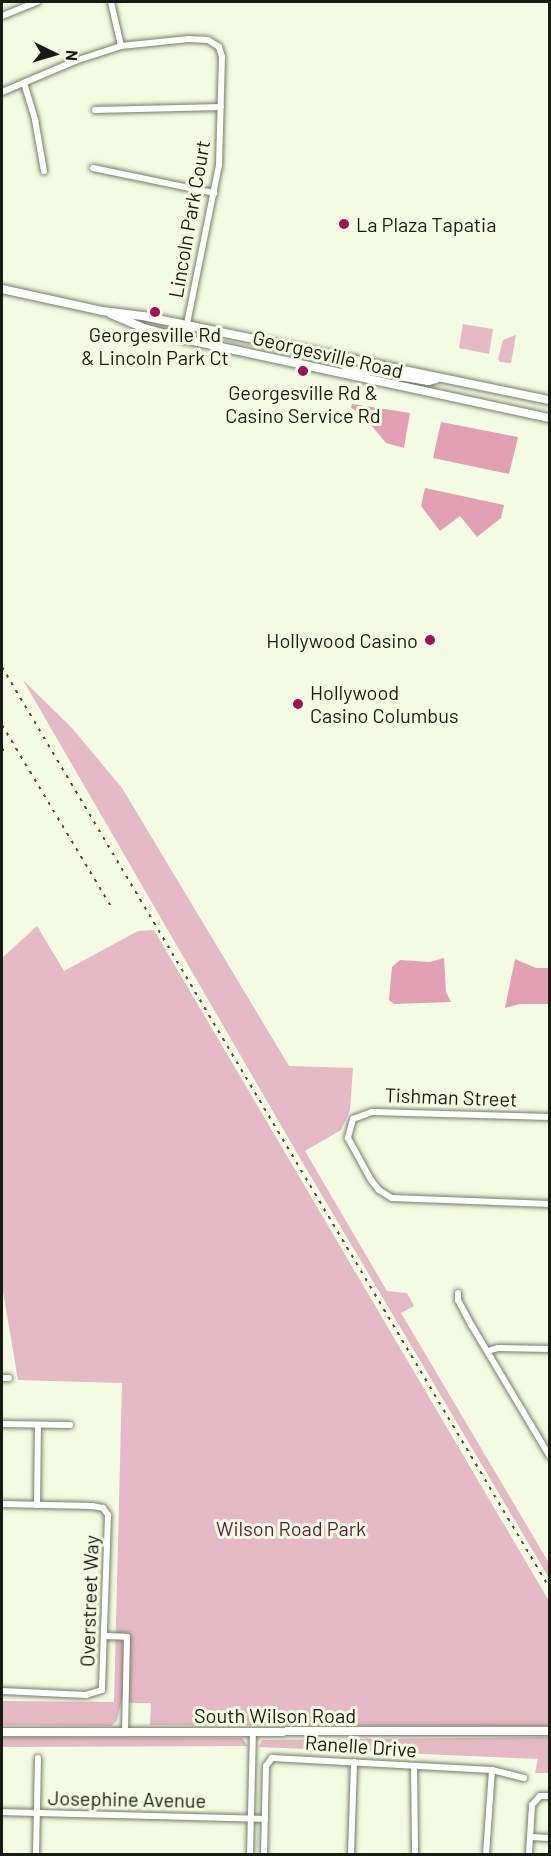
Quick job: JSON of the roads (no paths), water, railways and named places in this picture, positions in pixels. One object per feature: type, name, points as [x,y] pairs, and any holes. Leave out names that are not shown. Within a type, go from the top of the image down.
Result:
[{"type":"main road","name":"Georgesville Road","points":[[2,289],[549,400]]},
{"type":"main road","name":"Georgesville Road","points":[[102,311],[144,328],[184,339],[549,418]]},
{"type":"main road","points":[[327,371],[370,371],[428,381],[439,378]]},
{"type":"main road","name":"South Wilson Road","points":[[2,1732],[549,1731]]},
{"type":"street","points":[[2,16],[37,2]]},
{"type":"street","points":[[2,92],[75,61],[121,46],[111,2]]},
{"type":"street","name":"Lincoln Park Court","points":[[121,46],[172,39],[208,40],[219,47],[222,57],[219,165],[184,339]]},
{"type":"street","points":[[24,83],[35,120],[44,171]]},
{"type":"street","points":[[95,110],[221,107]]},
{"type":"street","points":[[93,168],[214,193]]},
{"type":"street","name":"Tishman Street","points":[[549,1117],[372,1112],[353,1119],[348,1130],[350,1145],[375,1185],[392,1198],[549,1204]]},
{"type":"street","points":[[458,1293],[458,1300],[549,1455]]},
{"type":"street","points":[[488,1351],[498,1348],[549,1349]]},
{"type":"street","points":[[2,1424],[70,1425]]},
{"type":"street","points":[[37,1504],[38,1425]]},
{"type":"street","name":"Overstreet Way","points":[[2,1504],[92,1506],[103,1508],[108,1515],[102,1690],[86,1695],[2,1691]]},
{"type":"street","points":[[104,1636],[127,1637],[124,1733]]},
{"type":"street","points":[[250,1854],[253,1732]]},
{"type":"street","points":[[36,1854],[38,1758]]},
{"type":"street","name":"Ranelle Drive","points":[[265,1819],[266,1766],[272,1758],[492,1770],[524,1778]]},
{"type":"street","points":[[351,1854],[354,1762]]},
{"type":"street","points":[[414,1766],[415,1854]]},
{"type":"street","points":[[486,1854],[492,1770]]},
{"type":"street","points":[[529,1854],[532,1805],[540,1796],[549,1796]]},
{"type":"street","name":"Josephine Avenue","points":[[2,1812],[251,1818]]},
{"type":"street","points":[[251,1818],[265,1819],[264,1854]]},
{"type":"street","points":[[530,1837],[549,1838]]},
{"type":"railway","points":[[2,667],[550,1589]]},
{"type":"railway","points":[[2,725],[112,908]]},
{"type":"railway","points":[[2,748],[5,753]]},
{"type":"place","name":"La Plaza Tapatia","points":[[344,224]]},
{"type":"place","name":"Georgesville Rd & Lincoln Park Ct","points":[[155,312]]},
{"type":"place","name":"Georgesville Rd & Casino Service Rd","points":[[303,371]]},
{"type":"place","name":"Hollywood Casino","points":[[430,640]]},
{"type":"place","name":"Hollywood Casino Columbus","points":[[298,704]]},
{"type":"park label","name":"Wilson Road Park","points":[[291,1528]]}]
